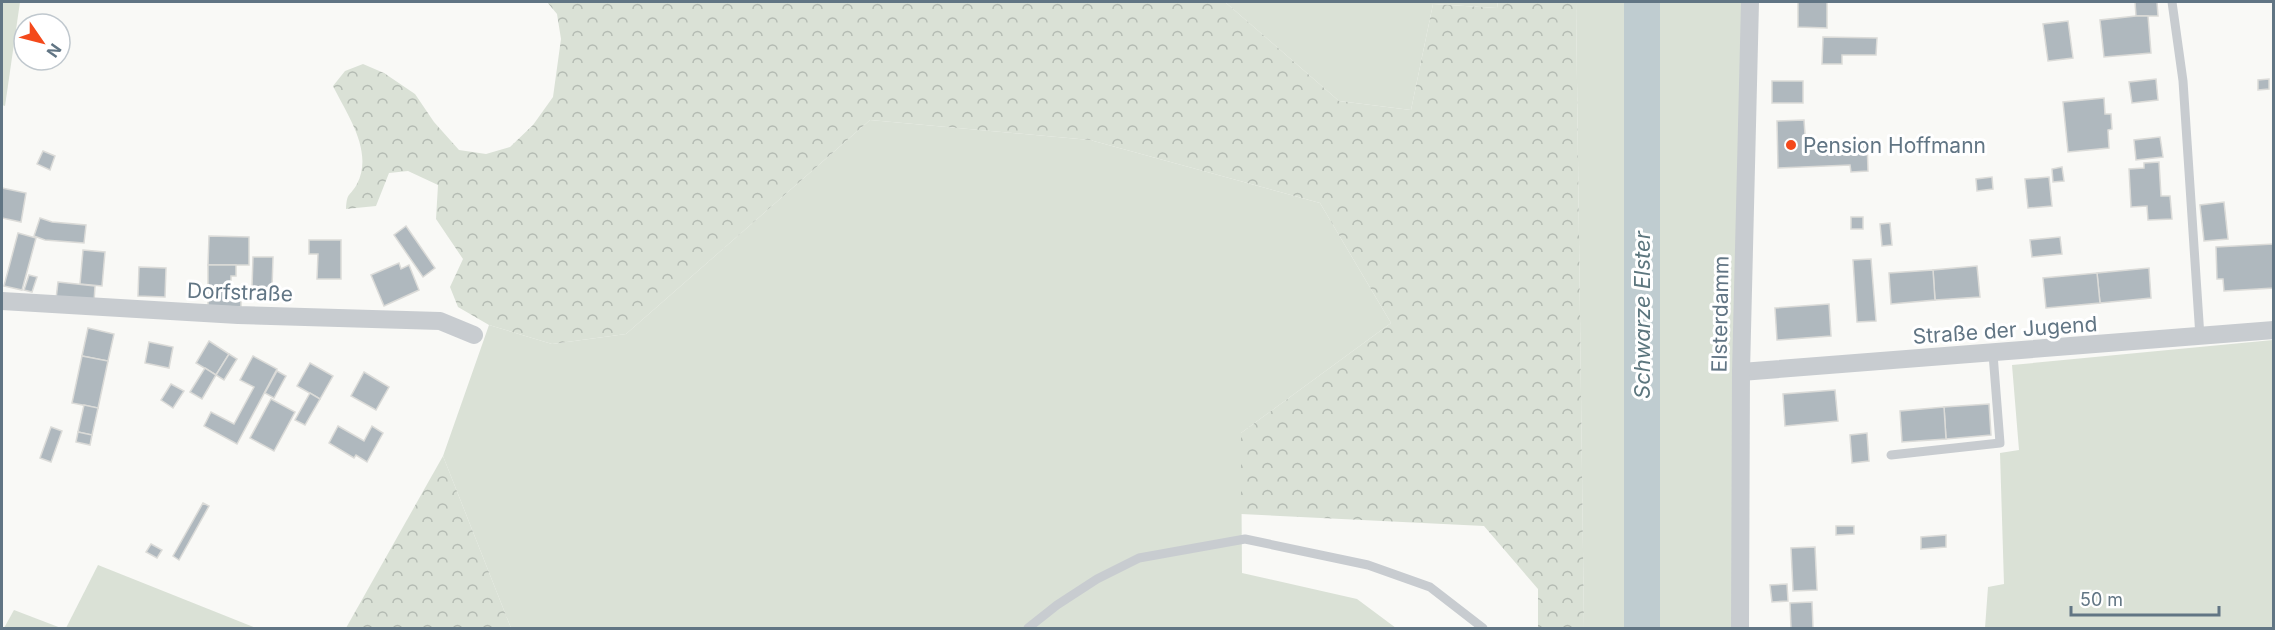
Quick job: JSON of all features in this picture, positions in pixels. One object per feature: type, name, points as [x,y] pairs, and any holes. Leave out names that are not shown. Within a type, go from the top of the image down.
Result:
[{"type":"street","name":"Elsterdamm","points":[[1740,628],[1741,372],[1750,2]]},
{"type":"street","name":"Dorfstraße","points":[[2,301],[238,315],[440,321],[474,335]]},
{"type":"street","name":"Straße der Jugend","points":[[1741,372],[1993,354],[2274,330]]},
{"type":"lane","points":[[2172,2],[2182,81],[2200,337]]},
{"type":"lane","points":[[1891,455],[2000,443],[1993,354]]},
{"type":"lane","points":[[1028,628],[1097,579],[1139,558],[1245,539],[1368,565],[1430,586],[1483,628]]},
{"type":"green space","points":[[2,2],[20,2],[19,12],[12,12],[12,57],[5,106],[2,105]]},
{"type":"green space","points":[[547,2],[1225,2],[1339,101],[1411,110],[1433,4],[1497,8],[1498,2],[1576,2],[1584,628],[1538,628],[1538,589],[1484,526],[1241,514],[1241,433],[1391,323],[1320,203],[1090,140],[870,120],[626,334],[552,344],[489,325],[458,307],[450,287],[463,259],[436,219],[438,185],[408,171],[389,173],[376,206],[346,209],[348,197],[357,184],[361,172],[361,146],[333,86],[345,71],[363,64],[384,73],[415,94],[434,122],[459,150],[486,154],[510,147],[533,125],[553,97],[561,39],[557,14]]},
{"type":"green space","points":[[1225,2],[1498,2],[1497,8],[1433,4],[1411,110],[1339,101]]},
{"type":"green space","points":[[1576,2],[1750,2],[1737,628],[1584,628]]},
{"type":"green space","points":[[870,120],[1090,140],[1320,203],[1391,323],[1241,433],[1242,573],[1357,599],[1396,628],[511,628],[443,456],[489,325],[552,344],[626,334]]},
{"type":"green space","points":[[2273,340],[2273,628],[1985,628],[1988,587],[2004,584],[2000,453],[2019,450],[2012,365]]},
{"type":"green space","points":[[443,456],[511,628],[346,628]]},
{"type":"green space","points":[[98,565],[256,628],[66,628]]},
{"type":"green space","points":[[14,610],[61,628],[4,628]]},
{"type":"building","points":[[1798,2],[1827,2],[1827,28],[1798,27]]},
{"type":"building","points":[[2135,2],[2157,2],[2158,16],[2136,16]]},
{"type":"building","points":[[2148,16],[2151,53],[2104,57],[2100,20]]},
{"type":"building","points":[[2068,21],[2073,58],[2048,61],[2043,24]]},
{"type":"building","points":[[1823,37],[1877,38],[1876,55],[1842,55],[1842,64],[1822,64]]},
{"type":"building","points":[[2156,79],[2158,100],[2132,103],[2129,82]]},
{"type":"building","points":[[2269,79],[2269,89],[2258,90],[2258,80]]},
{"type":"building","points":[[1772,81],[1803,81],[1803,103],[1772,103]]},
{"type":"building","points":[[2104,98],[2105,114],[2111,114],[2112,129],[2108,130],[2109,148],[2068,152],[2063,102]]},
{"type":"building","name":"Pension Hoffmann","points":[[1804,120],[1806,149],[1850,147],[1850,142],[1867,141],[1868,171],[1851,172],[1850,165],[1778,168],[1777,121]]},
{"type":"building","points":[[2160,137],[2163,157],[2136,160],[2134,140]]},
{"type":"building","points":[[43,151],[55,156],[50,170],[37,164]]},
{"type":"building","points":[[2159,162],[2161,196],[2170,196],[2172,219],[2148,220],[2147,206],[2131,207],[2129,169],[2144,168],[2144,163]]},
{"type":"building","points":[[2062,167],[2064,181],[2053,182],[2052,169]]},
{"type":"building","points":[[1992,177],[1993,189],[1977,191],[1976,179]]},
{"type":"building","points":[[2049,177],[2052,206],[2028,208],[2025,179]]},
{"type":"building","points":[[2,188],[26,193],[21,222],[2,218]]},
{"type":"building","points":[[2224,202],[2228,239],[2204,241],[2200,205]]},
{"type":"building","points":[[1851,217],[1863,217],[1863,229],[1851,229]]},
{"type":"building","points":[[40,218],[52,222],[86,225],[84,243],[45,240],[34,236]]},
{"type":"building","points":[[1890,223],[1892,245],[1882,246],[1880,224]]},
{"type":"building","points":[[406,226],[435,268],[423,277],[394,235]]},
{"type":"building","points":[[18,233],[36,238],[22,290],[4,286]]},
{"type":"building","points":[[209,236],[249,237],[249,265],[208,265]]},
{"type":"building","points":[[2060,237],[2062,254],[2032,257],[2030,240]]},
{"type":"building","points":[[309,240],[341,240],[341,279],[317,279],[318,254],[309,254]]},
{"type":"building","points":[[2274,244],[2274,288],[2224,291],[2223,279],[2217,279],[2216,247]]},
{"type":"building","points":[[83,250],[105,252],[102,286],[80,284]]},
{"type":"building","points":[[253,257],[273,257],[272,288],[252,287]]},
{"type":"building","points":[[1871,259],[1876,321],[1857,322],[1853,260]]},
{"type":"building","points":[[399,263],[401,269],[409,265],[419,290],[384,306],[371,275]]},
{"type":"building","points":[[208,265],[236,265],[236,276],[231,276],[231,287],[208,287]]},
{"type":"building","points":[[1977,266],[1980,297],[1935,300],[1933,270]]},
{"type":"building","points":[[139,267],[166,268],[165,297],[138,296]]},
{"type":"building","points":[[2149,268],[2151,298],[2100,303],[2097,273]]},
{"type":"building","points":[[1933,270],[1935,300],[1891,304],[1889,273]]},
{"type":"building","points":[[2097,273],[2100,303],[2046,308],[2043,278]]},
{"type":"building","points":[[29,275],[37,277],[32,292],[24,290]]},
{"type":"building","points":[[58,282],[95,286],[94,302],[56,299]]},
{"type":"building","points":[[208,287],[241,287],[241,307],[208,306]]},
{"type":"building","points":[[1829,304],[1831,336],[1777,340],[1775,308]]},
{"type":"building","points":[[88,328],[114,334],[108,361],[82,356]]},
{"type":"building","points":[[209,341],[229,354],[216,375],[196,363]]},
{"type":"building","points":[[149,342],[173,347],[169,368],[145,363]]},
{"type":"building","points":[[229,354],[237,359],[224,380],[216,375]]},
{"type":"building","points":[[82,356],[108,361],[98,408],[72,403]]},
{"type":"building","points":[[253,356],[277,369],[237,444],[204,426],[211,412],[234,424],[254,387],[240,380]]},
{"type":"building","points":[[310,363],[333,376],[320,399],[297,386]]},
{"type":"building","points":[[205,368],[216,375],[202,399],[190,392]]},
{"type":"building","points":[[277,371],[286,376],[274,398],[265,393]]},
{"type":"building","points":[[364,372],[389,387],[376,410],[351,396]]},
{"type":"building","points":[[171,384],[184,391],[173,408],[161,400]]},
{"type":"building","points":[[1835,390],[1838,421],[1785,426],[1783,394]]},
{"type":"building","points":[[310,393],[320,399],[305,425],[295,420]]},
{"type":"building","points":[[271,399],[295,412],[274,451],[250,438]]},
{"type":"building","points":[[1989,404],[1991,435],[1946,439],[1944,407]]},
{"type":"building","points":[[84,405],[98,408],[92,435],[78,432]]},
{"type":"building","points":[[1944,407],[1946,439],[1902,442],[1900,411]]},
{"type":"building","points":[[338,426],[364,441],[372,426],[383,433],[367,462],[356,455],[354,458],[329,443]]},
{"type":"building","points":[[51,427],[62,431],[51,462],[40,458]]},
{"type":"building","points":[[78,432],[92,435],[90,445],[76,442]]},
{"type":"building","points":[[1867,433],[1869,461],[1852,463],[1850,435]]},
{"type":"building","points":[[203,503],[209,506],[179,560],[173,556]]},
{"type":"building","points":[[1836,526],[1854,526],[1854,534],[1836,535]]},
{"type":"building","points":[[1946,535],[1946,547],[1921,549],[1921,537]]},
{"type":"building","points":[[151,544],[162,550],[157,558],[146,552]]},
{"type":"building","points":[[1815,547],[1817,590],[1793,591],[1791,548]]},
{"type":"building","points":[[1787,584],[1788,601],[1772,602],[1770,585]]},
{"type":"building","points":[[1812,602],[1813,628],[1791,628],[1790,603]]},
{"type":"waterway","name":"Schwarze Elster","points":[[1642,2],[1642,628]]},
{"type":"place","name":"Pension Hoffmann","points":[[1791,145]]}]
